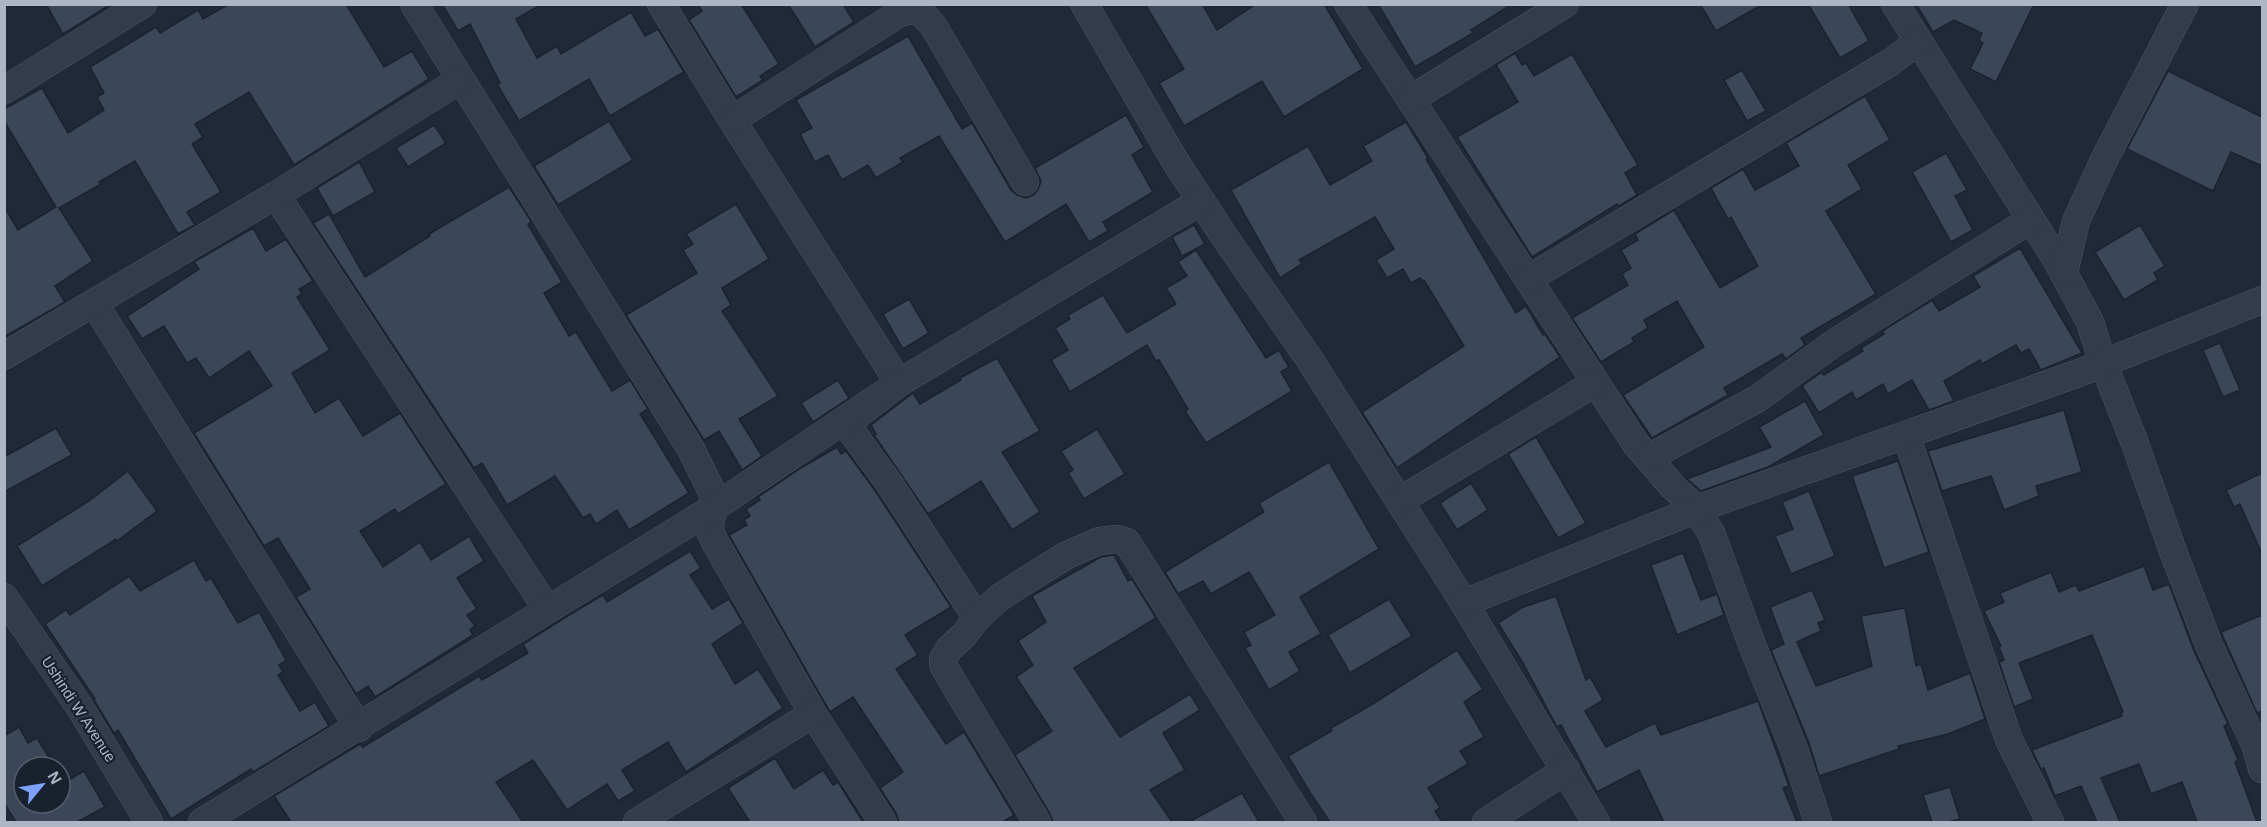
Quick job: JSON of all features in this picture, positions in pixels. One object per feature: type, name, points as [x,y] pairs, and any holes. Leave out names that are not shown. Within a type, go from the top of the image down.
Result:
[{"type":"street","points":[[4,90],[142,4]]},
{"type":"street","points":[[414,4],[691,449],[708,484],[715,507],[711,525],[715,542],[813,714],[883,822]]},
{"type":"street","points":[[661,4],[898,383]]},
{"type":"street","points":[[1084,4],[1175,161],[1310,360],[1464,603],[1596,822]]},
{"type":"street","points":[[1348,4],[1636,444],[1673,487],[1697,509],[1712,535],[1752,645],[1794,749],[1818,822]]},
{"type":"street","points":[[1411,99],[1565,4]]},
{"type":"street","points":[[1894,4],[2064,273],[2090,322],[2103,363],[2209,645],[2256,747],[2262,769]]},
{"type":"street","points":[[2064,273],[2076,221],[2104,160],[2186,4]]},
{"type":"street","points":[[732,120],[898,14],[911,9],[921,13],[934,27],[1024,182]]},
{"type":"street","points":[[1528,279],[1881,68],[1917,42]]},
{"type":"street","points":[[4,356],[276,195],[460,80]]},
{"type":"street","points":[[276,195],[547,609]]},
{"type":"street","points":[[202,822],[359,728],[547,609],[715,507],[898,383],[1201,201]]},
{"type":"street","points":[[1648,458],[1757,399],[1834,343],[2030,220]]},
{"type":"street","points":[[1464,603],[1697,509],[2103,363],[2262,300]]},
{"type":"street","points":[[94,303],[359,728]]},
{"type":"street","points":[[898,383],[846,424],[889,483],[977,618]]},
{"type":"street","points":[[1399,501],[1595,383]]},
{"type":"street","points":[[1906,435],[2009,740],[2050,822]]},
{"type":"street","points":[[1037,822],[943,665],[943,659],[977,618],[999,598],[1089,544],[1110,538],[1118,538],[1127,542],[1303,822]]},
{"type":"street","name":"Ushindi W Avenue","points":[[4,597],[79,706],[149,822]]},
{"type":"street","points":[[637,822],[813,714]]},
{"type":"street","points":[[1486,822],[1566,770]]},
{"type":"building","points":[[46,4],[111,4],[63,34]]},
{"type":"building","points":[[229,4],[346,4],[384,67],[412,51],[429,79],[294,165],[249,92],[195,124],[203,137],[192,144],[221,192],[187,212],[195,225],[178,234],[135,161],[99,182],[101,184],[59,208],[93,261],[55,286],[65,302],[4,337],[4,206],[18,230],[56,207],[4,121],[4,109],[42,88],[68,133],[104,110],[97,97],[104,93],[90,67],[156,27],[160,33],[198,10],[203,19]]},
{"type":"building","points":[[442,4],[542,4],[516,19],[537,58],[557,46],[561,54],[631,12],[645,36],[658,29],[684,72],[610,116],[589,79],[519,121],[497,84],[500,83],[470,24],[458,31]]},
{"type":"building","points":[[698,4],[741,4],[779,64],[760,76],[763,80],[736,97],[689,20],[702,11]]},
{"type":"building","points":[[788,4],[843,4],[854,22],[815,47]]},
{"type":"building","points":[[1145,4],[1202,4],[1217,30],[1256,4],[1324,4],[1363,69],[1284,117],[1262,81],[1184,126],[1159,83],[1184,69]]},
{"type":"building","points":[[1378,4],[1512,4],[1471,30],[1473,33],[1415,67]]},
{"type":"building","points":[[1700,4],[1763,4],[1716,31]]},
{"type":"building","points":[[1808,4],[1848,4],[1869,41],[1840,58]]},
{"type":"building","points":[[1916,4],[2034,4],[1996,82],[1970,69],[1983,43],[1979,40],[1982,33],[1954,20],[1933,32]]},
{"type":"building","points":[[908,36],[962,129],[972,123],[1011,190],[1017,195],[1026,198],[1038,190],[1041,181],[1035,168],[1126,115],[1144,147],[1132,155],[1153,192],[1103,222],[1108,231],[1089,242],[1066,204],[1005,242],[939,136],[900,158],[903,162],[876,178],[868,165],[842,180],[828,155],[815,162],[800,134],[812,128],[796,100]]},
{"type":"building","points":[[1515,53],[1522,65],[1526,63],[1534,76],[1572,54],[1638,165],[1625,173],[1637,195],[1619,206],[1617,204],[1532,257],[1457,137],[1518,102],[1496,65]]},
{"type":"building","points":[[1742,70],[1766,111],[1747,121],[1724,80]]},
{"type":"building","points":[[2168,71],[2262,117],[2262,166],[2231,152],[2213,191],[2127,149]]},
{"type":"building","points":[[1865,96],[1890,140],[1848,165],[1862,189],[1826,211],[1876,294],[1801,338],[1805,345],[1786,359],[1782,354],[1724,388],[1728,395],[1652,438],[1623,395],[1704,347],[1677,301],[1644,320],[1648,328],[1632,338],[1634,342],[1601,362],[1572,318],[1628,285],[1622,274],[1631,268],[1621,250],[1638,240],[1635,234],[1674,210],[1720,288],[1758,266],[1731,217],[1728,219],[1711,188],[1743,169],[1755,190],[1799,166],[1786,143]]},
{"type":"building","points":[[609,121],[633,160],[558,205],[534,166]]},
{"type":"building","points":[[1406,122],[1516,313],[1526,306],[1543,335],[1545,334],[1560,357],[1397,468],[1362,412],[1464,346],[1424,280],[1420,278],[1411,283],[1403,269],[1387,278],[1376,260],[1394,249],[1375,217],[1299,260],[1302,264],[1280,278],[1231,190],[1308,146],[1330,185],[1372,161],[1363,146]]},
{"type":"building","points":[[434,125],[446,143],[408,167],[396,148]]},
{"type":"building","points":[[1946,153],[1967,190],[1955,196],[1973,230],[1951,242],[1912,172]]},
{"type":"building","points":[[359,162],[375,192],[333,216],[317,188]]},
{"type":"building","points":[[509,187],[531,221],[528,225],[562,282],[544,293],[569,336],[576,332],[612,391],[630,380],[648,409],[640,414],[689,493],[629,530],[617,510],[596,524],[590,514],[583,518],[555,476],[507,505],[482,463],[474,468],[313,223],[329,214],[365,277],[430,236],[429,234]]},
{"type":"building","points":[[736,204],[769,259],[722,288],[731,305],[722,311],[778,396],[739,419],[762,456],[742,470],[719,431],[704,440],[626,315],[697,273],[683,250],[693,244],[686,234]]},
{"type":"building","points":[[1194,225],[1205,244],[1182,256],[1172,237]]},
{"type":"building","points":[[2140,225],[2165,266],[2154,273],[2158,280],[2124,300],[2095,252]]},
{"type":"building","points":[[253,228],[266,251],[286,239],[313,281],[299,289],[302,294],[297,297],[330,350],[292,373],[315,413],[339,398],[363,436],[400,413],[446,484],[398,514],[395,509],[360,531],[383,567],[420,542],[431,560],[469,536],[484,561],[457,578],[477,609],[467,615],[475,626],[470,630],[473,635],[375,697],[368,686],[356,694],[296,597],[310,589],[278,538],[264,546],[194,433],[272,386],[249,351],[209,378],[196,358],[187,363],[164,326],[142,339],[127,316],[199,269],[194,262]]},
{"type":"building","points":[[2020,248],[2082,353],[2041,370],[2029,349],[2021,353],[2016,345],[1982,364],[1980,360],[1944,381],[1954,401],[1929,410],[1912,380],[1888,394],[1883,384],[1856,400],[1852,392],[1819,413],[1802,386],[1822,372],[1824,375],[1863,351],[1861,348],[1884,334],[1882,331],[1932,300],[1939,311],[1980,287],[1973,276]]},
{"type":"building","points":[[1196,250],[1266,358],[1279,350],[1289,367],[1281,372],[1292,391],[1206,443],[1185,411],[1188,409],[1159,360],[1156,361],[1147,345],[1070,392],[1051,360],[1068,350],[1055,328],[1070,319],[1068,315],[1103,295],[1127,333],[1176,304],[1166,288],[1187,276],[1178,262]]},
{"type":"building","points":[[909,299],[929,333],[903,349],[883,314]]},
{"type":"building","points":[[2220,343],[2240,390],[2223,397],[2203,350]]},
{"type":"building","points":[[997,358],[1040,431],[1002,452],[1040,512],[1012,530],[981,481],[928,514],[874,435],[876,434],[871,425],[913,393],[920,404],[961,380],[960,378]]},
{"type":"building","points":[[838,380],[849,398],[813,422],[801,403]]},
{"type":"building","points":[[1805,401],[1824,435],[1768,467],[1701,491],[1687,479],[1771,447],[1759,427]]},
{"type":"building","points":[[2064,410],[2082,472],[2036,486],[2039,496],[2004,510],[1991,476],[1942,491],[1928,451]]},
{"type":"building","points":[[56,428],[72,455],[4,492],[4,457]]},
{"type":"building","points":[[1097,429],[1125,474],[1084,499],[1068,473],[1073,470],[1061,451]]},
{"type":"building","points":[[1536,437],[1586,523],[1558,538],[1508,454]]},
{"type":"building","points":[[837,447],[841,454],[846,451],[876,492],[951,607],[905,635],[918,655],[896,669],[946,744],[964,732],[1014,815],[1003,822],[899,822],[880,788],[903,772],[853,697],[830,712],[729,535],[747,525],[744,520],[750,516],[746,509],[760,500],[758,497]]},
{"type":"building","points":[[1898,461],[1929,552],[1884,568],[1852,476]]},
{"type":"building","points":[[1329,462],[1379,549],[1300,597],[1321,634],[1289,652],[1300,671],[1269,690],[1245,648],[1251,645],[1244,632],[1275,615],[1249,572],[1211,594],[1203,581],[1178,594],[1165,572],[1264,512],[1259,503]]},
{"type":"building","points":[[128,471],[157,511],[117,541],[116,539],[42,586],[17,546],[89,501]]},
{"type":"building","points":[[2262,473],[2262,554],[2240,504],[2234,507],[2226,490]]},
{"type":"building","points":[[1471,483],[1488,510],[1457,530],[1440,503]]},
{"type":"building","points":[[1809,491],[1835,556],[1791,574],[1775,536],[1793,529],[1782,502]]},
{"type":"building","points":[[690,551],[701,568],[690,575],[712,609],[729,599],[743,623],[712,644],[735,684],[758,669],[783,708],[686,772],[668,742],[622,770],[635,791],[618,801],[607,784],[567,810],[533,760],[496,782],[523,822],[291,822],[274,796],[360,744],[363,747],[479,676],[482,680],[528,653],[523,644],[579,609],[603,595],[607,602]]},
{"type":"building","points":[[1683,553],[1701,600],[1717,594],[1724,615],[1677,635],[1651,565]]},
{"type":"building","points":[[1114,555],[1128,581],[1132,579],[1156,618],[1074,668],[1120,737],[1190,694],[1200,710],[1163,733],[1185,770],[1150,790],[1172,822],[1053,822],[1015,755],[1052,731],[1016,677],[1033,665],[1018,641],[1046,622],[1032,596],[1101,557]]},
{"type":"building","points":[[194,560],[206,581],[211,578],[238,623],[259,612],[286,660],[279,665],[283,672],[278,675],[300,711],[315,702],[329,726],[253,772],[251,769],[171,819],[118,730],[114,733],[95,699],[45,624],[66,610],[70,615],[129,576],[140,591]]},
{"type":"building","points":[[2144,566],[2153,590],[2169,584],[2194,651],[2228,724],[2224,726],[2238,760],[2235,762],[2257,822],[2197,822],[2182,782],[2151,794],[2139,764],[2101,778],[2120,822],[2097,822],[2081,786],[2055,796],[2044,768],[2041,769],[2032,750],[2122,716],[2123,712],[2092,635],[2019,663],[2033,699],[2014,707],[1999,662],[2004,660],[1999,647],[2001,646],[1984,611],[2004,602],[2000,593],[2051,572],[2059,592],[2076,585],[2079,591]]},
{"type":"building","points":[[1812,590],[1825,620],[1818,623],[1821,631],[1797,642],[1816,686],[1872,666],[1861,616],[1905,608],[1916,666],[1921,664],[1928,690],[1970,673],[1985,719],[1948,734],[1898,746],[1899,749],[1819,776],[1809,743],[1771,650],[1784,644],[1770,607]]},
{"type":"building","points":[[1556,596],[1586,680],[1590,677],[1603,700],[1585,711],[1606,747],[1655,723],[1661,735],[1758,701],[1789,786],[1783,788],[1797,822],[1664,822],[1639,770],[1597,792],[1561,725],[1557,727],[1523,663],[1498,623],[1521,608]]},
{"type":"building","points":[[1389,599],[1412,636],[1350,673],[1328,635]]},
{"type":"building","points":[[2262,615],[2262,711],[2257,713],[2221,632]]},
{"type":"building","points":[[1457,650],[1483,689],[1464,702],[1484,737],[1460,751],[1468,764],[1428,788],[1440,808],[1435,811],[1442,822],[1330,822],[1288,756],[1332,731],[1331,728]]},
{"type":"building","points":[[19,727],[28,743],[37,738],[48,755],[12,755],[12,815],[72,815],[72,778],[84,771],[105,807],[77,822],[16,822],[4,803],[4,736]]},
{"type":"building","points":[[775,758],[794,789],[823,770],[833,785],[838,782],[863,822],[750,822],[728,788]]},
{"type":"building","points":[[1950,787],[1960,819],[1932,822],[1923,795]]},
{"type":"building","points":[[1242,793],[1259,822],[1189,822]]}]
